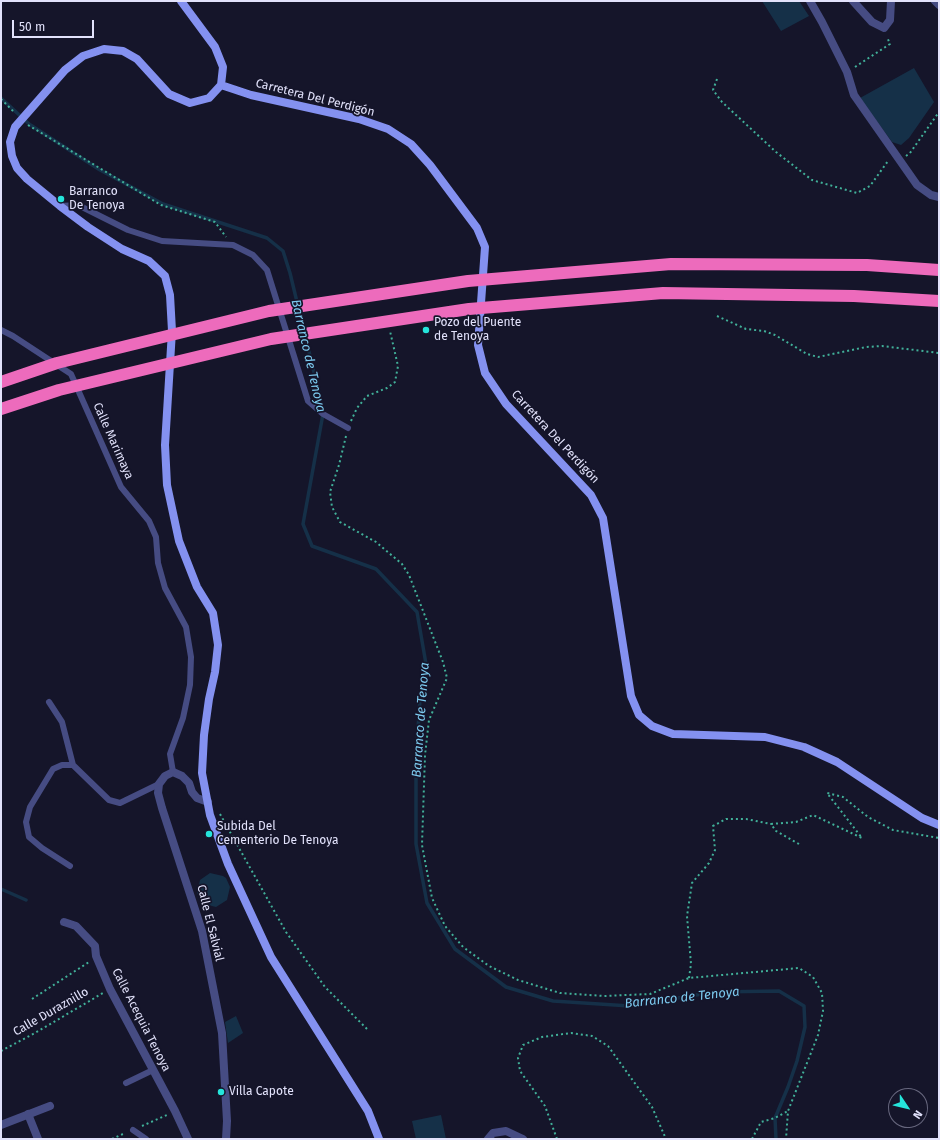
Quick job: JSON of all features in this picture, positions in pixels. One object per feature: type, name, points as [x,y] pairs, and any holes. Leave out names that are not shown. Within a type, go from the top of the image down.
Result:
[{"type":"highway","points":[[1,382],[57,363],[269,311],[468,281],[671,264],[867,265],[939,270]]},
{"type":"highway","points":[[1,409],[59,390],[271,339],[469,309],[663,293],[854,296],[939,301]]},
{"type":"main road","points":[[181,1],[215,47],[223,67],[221,85],[209,98],[190,102],[169,94],[137,60],[123,51],[104,49],[83,56],[65,70],[15,127],[10,142],[12,156],[17,168],[27,179],[60,206],[88,227],[122,249],[149,261],[165,276],[170,295],[172,331],[165,446],[167,485],[179,541],[197,587],[213,613],[218,645],[204,735],[202,773],[210,815],[228,864],[271,957],[368,1111],[379,1139]]},
{"type":"main road","name":"Carretera Del Perdigón","points":[[221,85],[251,95],[359,119],[388,129],[411,144],[430,165],[478,228],[485,247],[478,345],[485,373],[506,404],[591,495],[603,518],[631,696],[639,715],[652,726],[673,734],[765,737],[804,746],[837,762],[922,818],[939,825]]},
{"type":"street","points":[[810,1],[847,72],[854,95],[917,185],[931,195],[939,197]]},
{"type":"street","points":[[853,1],[872,22],[884,28],[890,20],[891,1]]},
{"type":"street","points":[[935,1],[939,5]]},
{"type":"street","points":[[159,784],[165,776],[173,772],[182,776],[189,783],[192,792],[198,798],[208,802]]},
{"type":"street","name":"Calle El Salvial","points":[[159,784],[158,793],[162,808],[202,931],[222,1034],[227,1121],[226,1139]]},
{"type":"street","name":"Calle Acequia Tenoya","points":[[64,922],[76,926],[96,946],[96,956],[110,989],[175,1111],[186,1137]]},
{"type":"street","points":[[1,1125],[50,1106]]},
{"type":"street","points":[[28,1114],[38,1139]]},
{"type":"street","points":[[488,1139],[493,1133],[506,1131],[523,1139]]},
{"type":"lane","points":[[60,206],[78,205],[128,230],[162,241],[233,245],[253,255],[267,270],[308,401],[323,414],[348,428]]},
{"type":"lane","name":"Calle Marimaya","points":[[1,330],[14,336],[70,374],[121,488],[149,522],[156,537],[158,563],[165,588],[186,627],[191,657],[190,685],[183,718],[170,754],[173,772]]},
{"type":"lane","points":[[49,702],[62,722],[74,765],[109,800],[120,803],[159,784]]},
{"type":"lane","points":[[70,866],[42,848],[29,836],[26,822],[30,807],[53,769],[62,765],[74,765]]},
{"type":"lane","points":[[126,1083],[153,1070]]},
{"type":"lane","points":[[133,1130],[146,1139]]},
{"type":"path","points":[[847,72],[890,44],[884,28]]},
{"type":"path","points":[[717,79],[713,90],[722,102],[776,152],[812,180],[857,193],[870,186],[894,153]]},
{"type":"path","points":[[1,99],[17,114]]},
{"type":"path","points":[[900,162],[910,153],[939,112]]},
{"type":"path","points":[[27,125],[161,205],[215,222],[233,245]]},
{"type":"path","points":[[717,316],[746,329],[764,331],[775,335],[807,354],[818,357],[866,347],[882,346],[939,352]]},
{"type":"path","points":[[390,328],[398,366],[396,382],[387,388],[367,396],[356,408],[348,428],[339,465],[330,492],[332,507],[340,522],[376,542],[402,564],[409,575],[444,662],[447,678],[429,720],[426,748],[422,845],[432,898],[445,926],[463,947],[489,966],[518,980],[560,993],[604,996],[650,994],[689,978],[799,968],[813,977],[822,993],[823,1011],[818,1035],[788,1111],[786,1139]]},
{"type":"path","points":[[689,978],[691,964],[687,916],[692,883],[709,863],[715,850],[713,826],[726,819],[746,819],[772,824],[796,822],[813,815],[862,838],[827,793],[842,797],[868,817],[892,830],[939,838]]},
{"type":"path","points":[[208,802],[222,816],[286,932],[312,969],[325,987],[369,1031]]},
{"type":"path","points":[[772,824],[776,830],[799,844]]},
{"type":"path","points":[[32,1000],[96,956]]},
{"type":"path","name":"Calle Duraznillo","points":[[1,1051],[110,989]]},
{"type":"path","points":[[557,1139],[545,1106],[520,1071],[518,1058],[523,1045],[542,1037],[571,1033],[592,1036],[608,1046],[652,1107],[666,1139]]},
{"type":"path","points":[[112,1139],[175,1111]]},
{"type":"path","points":[[752,1139],[761,1122],[775,1118],[788,1111]]},
{"type":"water","points":[[762,1],[799,1],[809,16],[781,31]]},
{"type":"water","points":[[914,68],[934,102],[909,138],[901,145],[892,142],[860,98]]},
{"type":"water","points":[[210,873],[226,878],[230,887],[227,900],[216,907],[204,904],[197,893],[200,880]]},
{"type":"water","points":[[236,1016],[243,1033],[228,1043],[225,1022]]},
{"type":"water","points":[[441,1115],[446,1139],[416,1139],[412,1121]]},
{"type":"waterway","name":"Barranco de Tenoya","points":[[1,98],[29,124],[100,170],[163,204],[267,238],[283,251],[290,273],[323,414],[303,524],[312,546],[376,569],[417,612],[426,664],[420,699],[416,759],[416,844],[427,903],[455,949],[506,987],[553,1001],[630,1006],[714,992],[779,991],[804,1006],[805,1027],[797,1061],[775,1118],[776,1139]]},
{"type":"waterway","points":[[1,889],[26,900]]},
{"type":"place","name":"Barranco De Tenoya","points":[[61,199]]},
{"type":"place","name":"Pozo del Puente de Tenoya","points":[[426,330]]},
{"type":"place","name":"Subida Del Cementerio De Tenoya","points":[[209,834]]},
{"type":"place","name":"Villa Capote","points":[[221,1092]]}]
